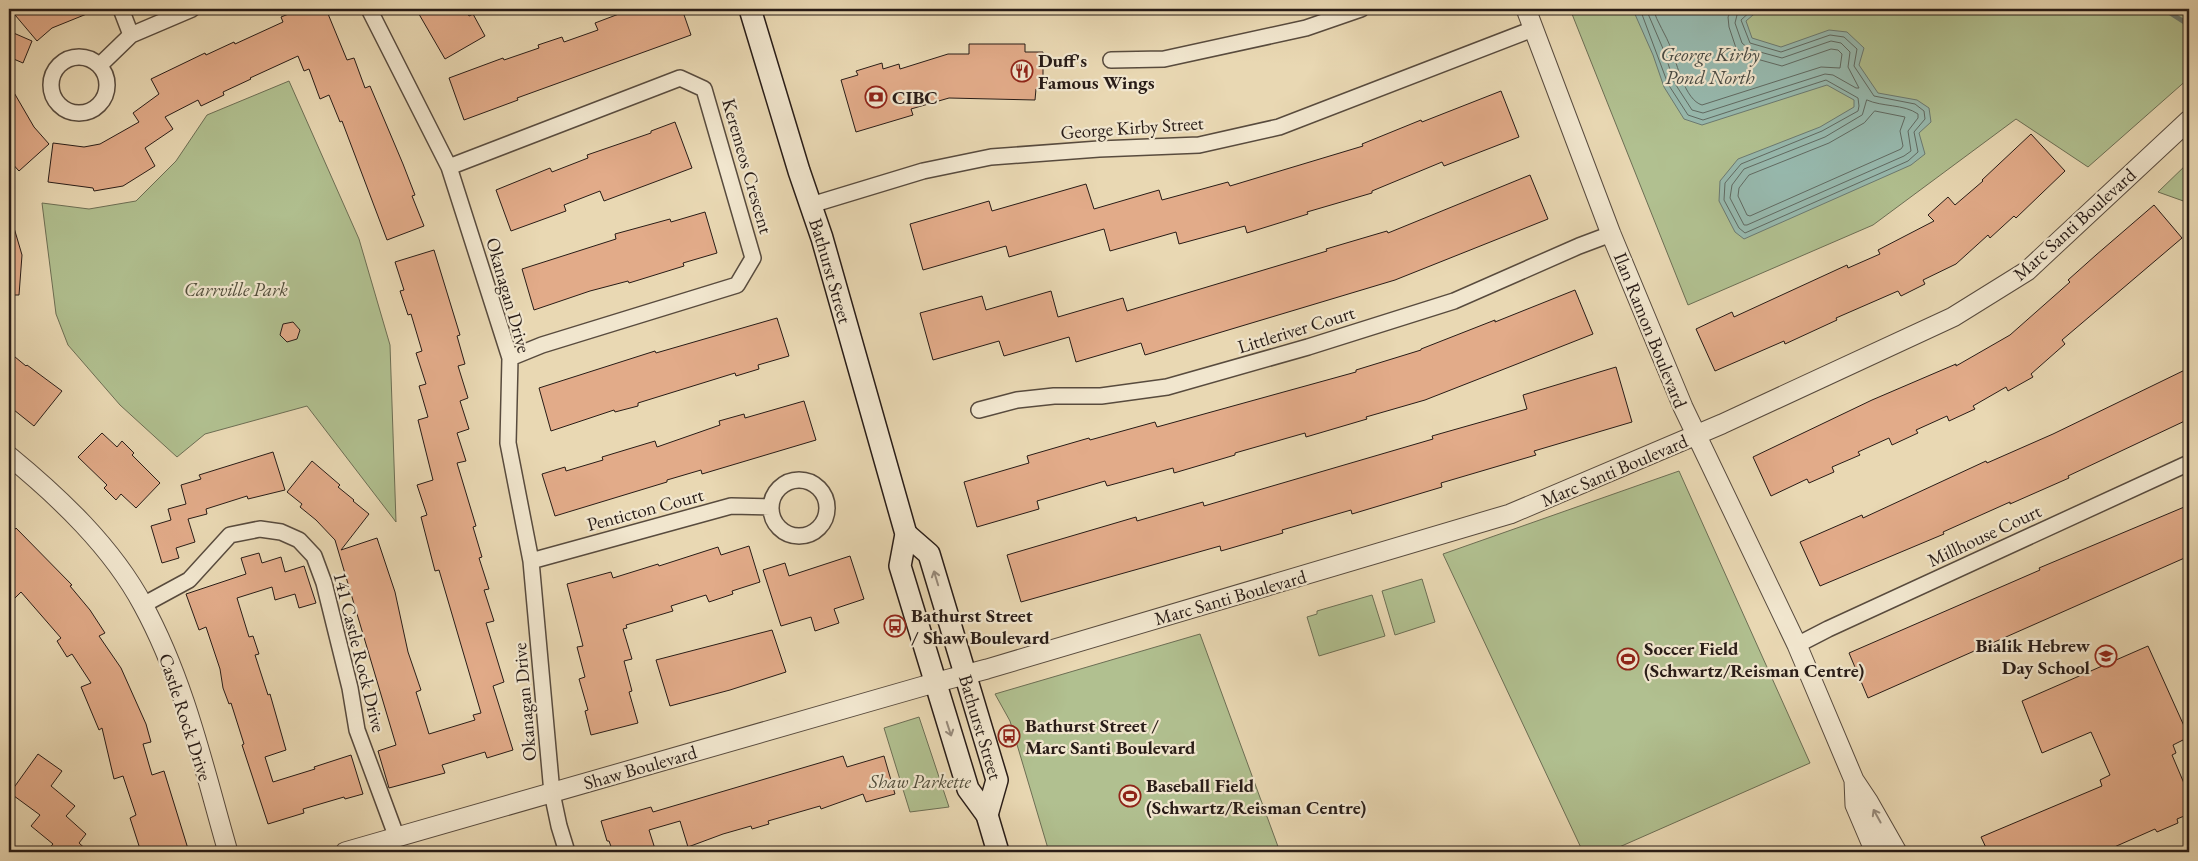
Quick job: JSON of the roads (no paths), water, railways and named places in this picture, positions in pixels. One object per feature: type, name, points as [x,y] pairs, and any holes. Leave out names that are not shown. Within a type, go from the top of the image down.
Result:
[{"type":"main road","name":"Bathurst Street","points":[[750,9],[822,238],[906,534],[900,566],[934,683],[968,789],[987,815],[998,852]]},
{"type":"main road","name":"Bathurst Street","points":[[906,534],[929,554],[997,780],[987,815]]},
{"type":"street","points":[[121,9],[132,35]]},
{"type":"street","points":[[100,65],[132,35],[192,9]]},
{"type":"street","name":"Okanagan Drive","points":[[369,9],[449,167],[510,358],[508,443],[531,561],[552,792],[567,852]]},
{"type":"street","points":[[1111,60],[1164,59],[1306,28],[1361,9]]},
{"type":"street","name":"Ilan Ramon Boulevard","points":[[1526,9],[1611,234],[1695,435],[1797,646],[1854,780],[1897,852]]},
{"type":"street","name":"George Kirby Street","points":[[811,205],[923,171],[991,157],[1099,149],[1199,145],[1279,127],[1533,28]]},
{"type":"street","name":"Keremeos Crescent","points":[[449,167],[680,78],[704,89],[753,258],[737,285],[542,345],[510,358]]},
{"type":"street","name":"Marc Santi Boulevard","points":[[934,683],[1510,514],[1695,435],[1953,317],[2027,271],[2189,120]]},
{"type":"street","name":"Littleriver Court","points":[[980,410],[1017,400],[1054,396],[1101,396],[1168,387],[1308,348],[1454,301],[1579,246],[1611,234]]},
{"type":"street","name":"Castle Rock Drive","points":[[11,463],[84,527],[119,569],[143,605],[176,675],[228,852]]},
{"type":"street","name":"Millhouse Court","points":[[1797,646],[1828,629],[2189,463]]},
{"type":"street","name":"Penticton Court","points":[[531,561],[731,506],[770,507]]},
{"type":"street","name":"141 Castle Rock Drive","points":[[143,605],[189,580],[230,534],[260,529],[281,532],[300,540],[314,556],[324,583],[350,688],[358,730],[397,838]]},
{"type":"street","name":"Shaw Boulevard","points":[[345,852],[934,683]]},
{"type":"street","name":"Ilan Ramon Boulevard","points":[[1854,780],[1855,805],[1875,852]]},
{"type":"water","name":"George Kirby Pond North","points":[[1635,9],[1760,9],[1746,21],[1752,38],[1781,47],[1829,30],[1847,32],[1864,48],[1859,65],[1878,93],[1917,100],[1929,108],[1931,122],[1919,133],[1925,154],[1911,165],[1744,239],[1735,232],[1719,201],[1720,181],[1738,159],[1820,127],[1854,107],[1854,100],[1827,85],[1702,125],[1684,119],[1664,87],[1653,55],[1634,12]]},
{"type":"waterway","points":[[2164,9],[2189,25]]},
{"type":"place","name":"Duff's Famous Wings","points":[[1022,71]]},
{"type":"place","name":"CIBC","points":[[876,97]]},
{"type":"place","name":"Bathurst Street / Shaw Boulevard","points":[[895,626]]},
{"type":"place","name":"Bialik Hebrew Day School","points":[[2106,656]]},
{"type":"place","name":"Soccer Field (Schwartz/Reisman Centre)","points":[[1628,659]]},
{"type":"place","name":"Bathurst Street / Marc Santi Boulevard","points":[[1009,736]]},
{"type":"place","name":"Baseball Field (Schwartz/Reisman Centre)","points":[[1130,796]]},
{"type":"park label","name":"Carrville Park","points":[[236,289]]},
{"type":"park label","name":"Shaw Parkette","points":[[920,781]]}]
